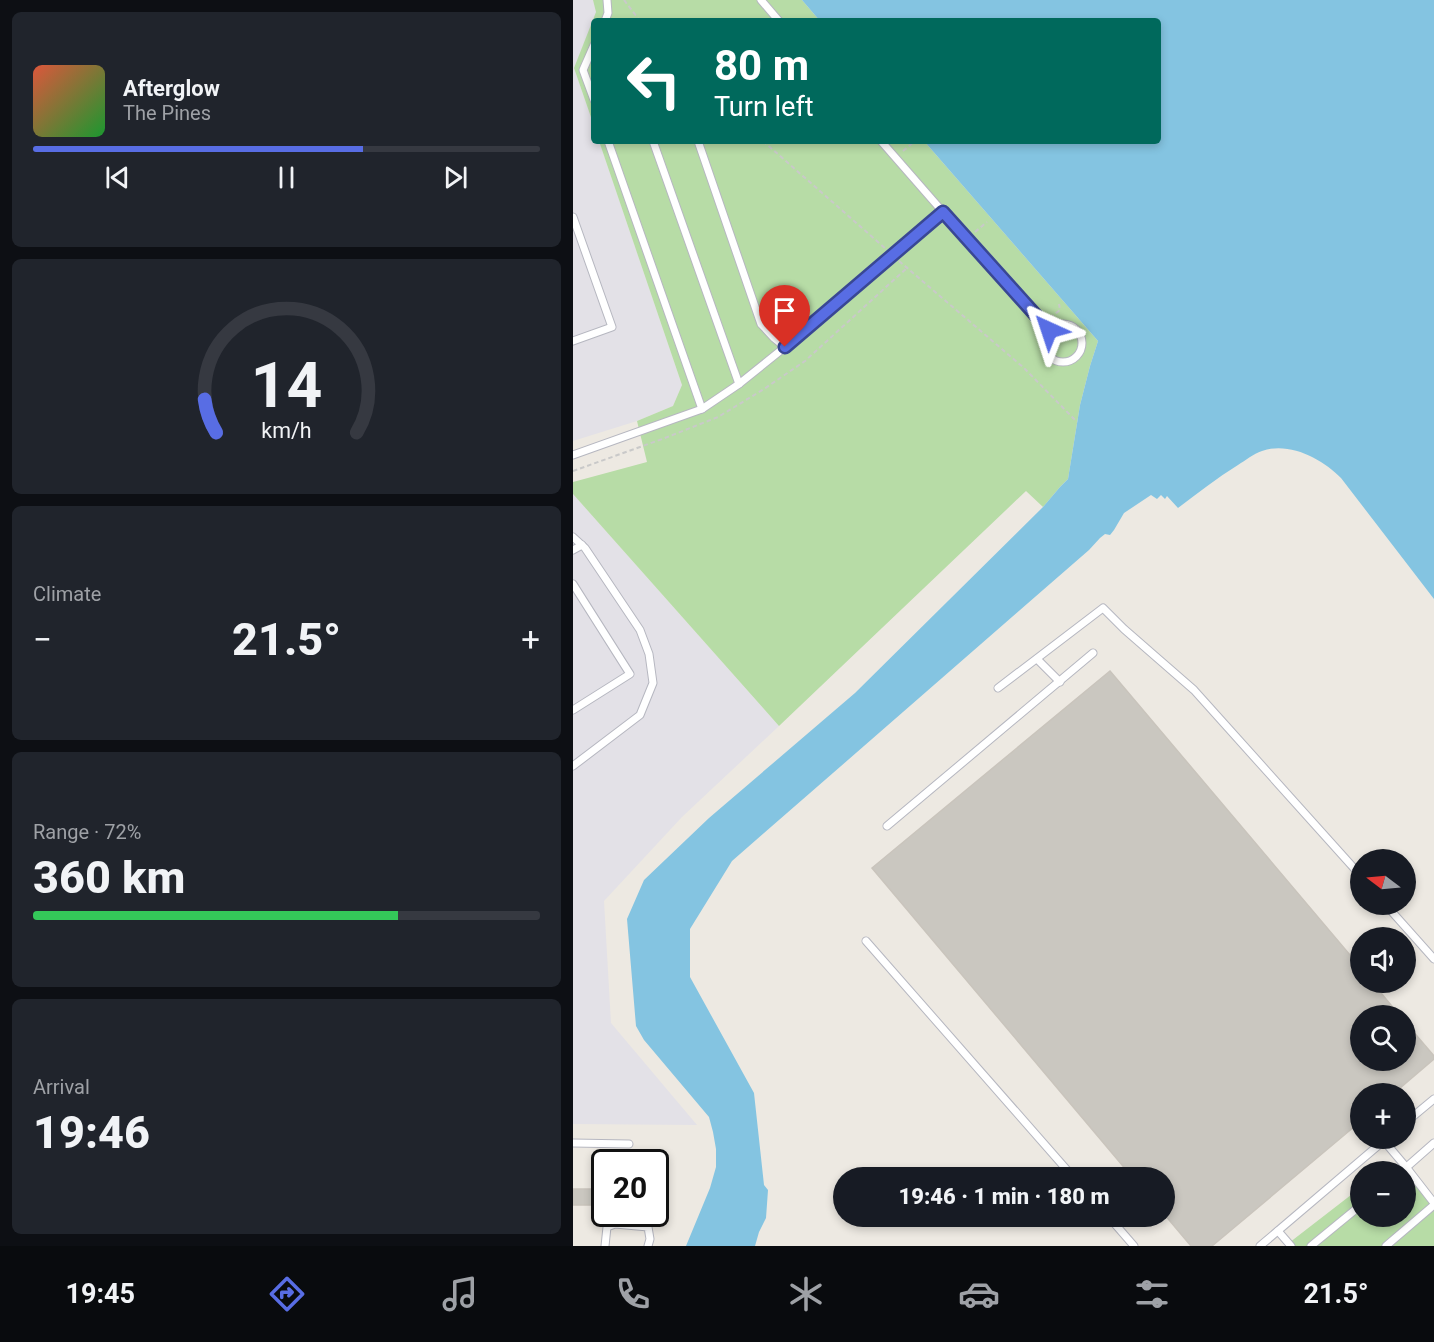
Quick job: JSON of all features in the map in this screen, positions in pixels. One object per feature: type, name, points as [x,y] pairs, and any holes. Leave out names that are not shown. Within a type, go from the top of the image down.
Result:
[{"type":"lane","points":[[607,0],[608,18]]},
{"type":"lane","points":[[761,0],[776,18]]},
{"type":"lane","points":[[591,52],[583,70],[591,92]]},
{"type":"lane","points":[[609,144],[702,409]]},
{"type":"lane","points":[[654,144],[738,384]]},
{"type":"lane","points":[[699,144],[761,324],[785,347]]},
{"type":"lane","points":[[884,144],[1046,327],[1065,324],[1075,329],[1079,334],[1081,345],[1077,356],[1066,362],[1050,357],[1044,347],[1046,327]]},
{"type":"lane","points":[[573,455],[702,409],[785,347],[943,212]]},
{"type":"lane","points":[[573,217],[612,327],[573,340]]},
{"type":"lane","points":[[573,537],[582,545],[640,630],[649,654],[653,683],[640,715],[573,766]]},
{"type":"lane","points":[[573,550],[582,545]]},
{"type":"lane","points":[[573,584],[630,674],[573,710]]},
{"type":"lane","points":[[998,688],[1103,608],[1194,690],[1350,864]]},
{"type":"lane","points":[[887,826],[1093,653]]},
{"type":"lane","points":[[1037,659],[1060,682]]},
{"type":"lane","points":[[1396,915],[1434,959]]},
{"type":"lane","points":[[867,941],[1064,1167]]},
{"type":"lane","points":[[1416,1114],[1434,1099]]},
{"type":"lane","points":[[573,1143],[629,1144]]},
{"type":"lane","points":[[1413,1161],[1434,1143]]},
{"type":"lane","points":[[1260,1246],[1375,1149]]},
{"type":"lane","points":[[1386,1246],[1434,1204],[1416,1184]]},
{"type":"lane","points":[[1311,1246],[1350,1214]]},
{"type":"lane","points":[[605,1246],[607,1227],[615,1224],[648,1227],[650,1239],[648,1246]]},
{"type":"lane","points":[[1118,1227],[1134,1246]]},
{"type":"lane","points":[[1278,1231],[1291,1246]]},
{"type":"path","points":[[624,0],[638,18]]},
{"type":"path","points":[[766,144],[886,249]]},
{"type":"path","points":[[895,157],[911,144]]},
{"type":"path","points":[[967,239],[987,222]]},
{"type":"path","points":[[899,261],[1031,375],[1077,422]]},
{"type":"path","points":[[1046,327],[1060,310],[1059,304]]},
{"type":"shaded area","points":[[573,0],[593,0],[597,12],[595,18],[591,18],[591,27],[574,68],[591,117],[591,144],[600,144],[682,385],[673,406],[637,421],[573,441]]},
{"type":"shaded area","points":[[573,494],[779,726],[682,817],[604,901],[611,1023],[697,1125],[573,1124]]},
{"type":"green space","points":[[593,0],[802,0],[817,18],[594,18],[596,12]]},
{"type":"green space","points":[[591,25],[591,117],[574,68]]},
{"type":"green space","points":[[600,144],[927,144],[1098,341],[1080,405],[1068,479],[1043,507],[1026,491],[779,726],[573,494],[573,482],[647,462],[637,421],[673,406],[682,385]]},
{"type":"green space","points":[[1416,1178],[1434,1203],[1434,1246],[1285,1246],[1350,1196],[1350,1227],[1416,1227]]},
{"type":"water","points":[[802,0],[1434,0],[1434,599],[1341,478],[1315,458],[1294,450],[1272,449],[1256,454],[1178,508],[1167,496],[1165,499],[1161,495],[1157,499],[1151,495],[1124,513],[1110,535],[1105,534],[1100,538],[732,861],[690,929],[690,977],[754,1093],[764,1185],[768,1190],[766,1218],[755,1246],[686,1246],[710,1188],[716,1167],[716,1149],[709,1117],[644,1040],[636,1026],[627,919],[644,880],[709,818],[855,693],[1043,507],[1068,479],[1080,405],[1098,341],[927,144],[1161,144],[1161,18],[817,18]]},
{"type":"building","points":[[1110,671],[1350,955],[1350,993],[1381,993],[1391,1005],[1350,1005],[1350,1071],[1416,1071],[1416,1035],[1434,1059],[1406,1083],[1350,1083],[1350,1130],[1212,1246],[1191,1246],[1175,1227],[1175,1167],[1124,1167],[872,868]]},
{"type":"building","points":[[573,1189],[591,1189],[591,1205],[573,1205]]},
{"type":"route","points":[[785,347],[943,212],[1049,330]]}]
